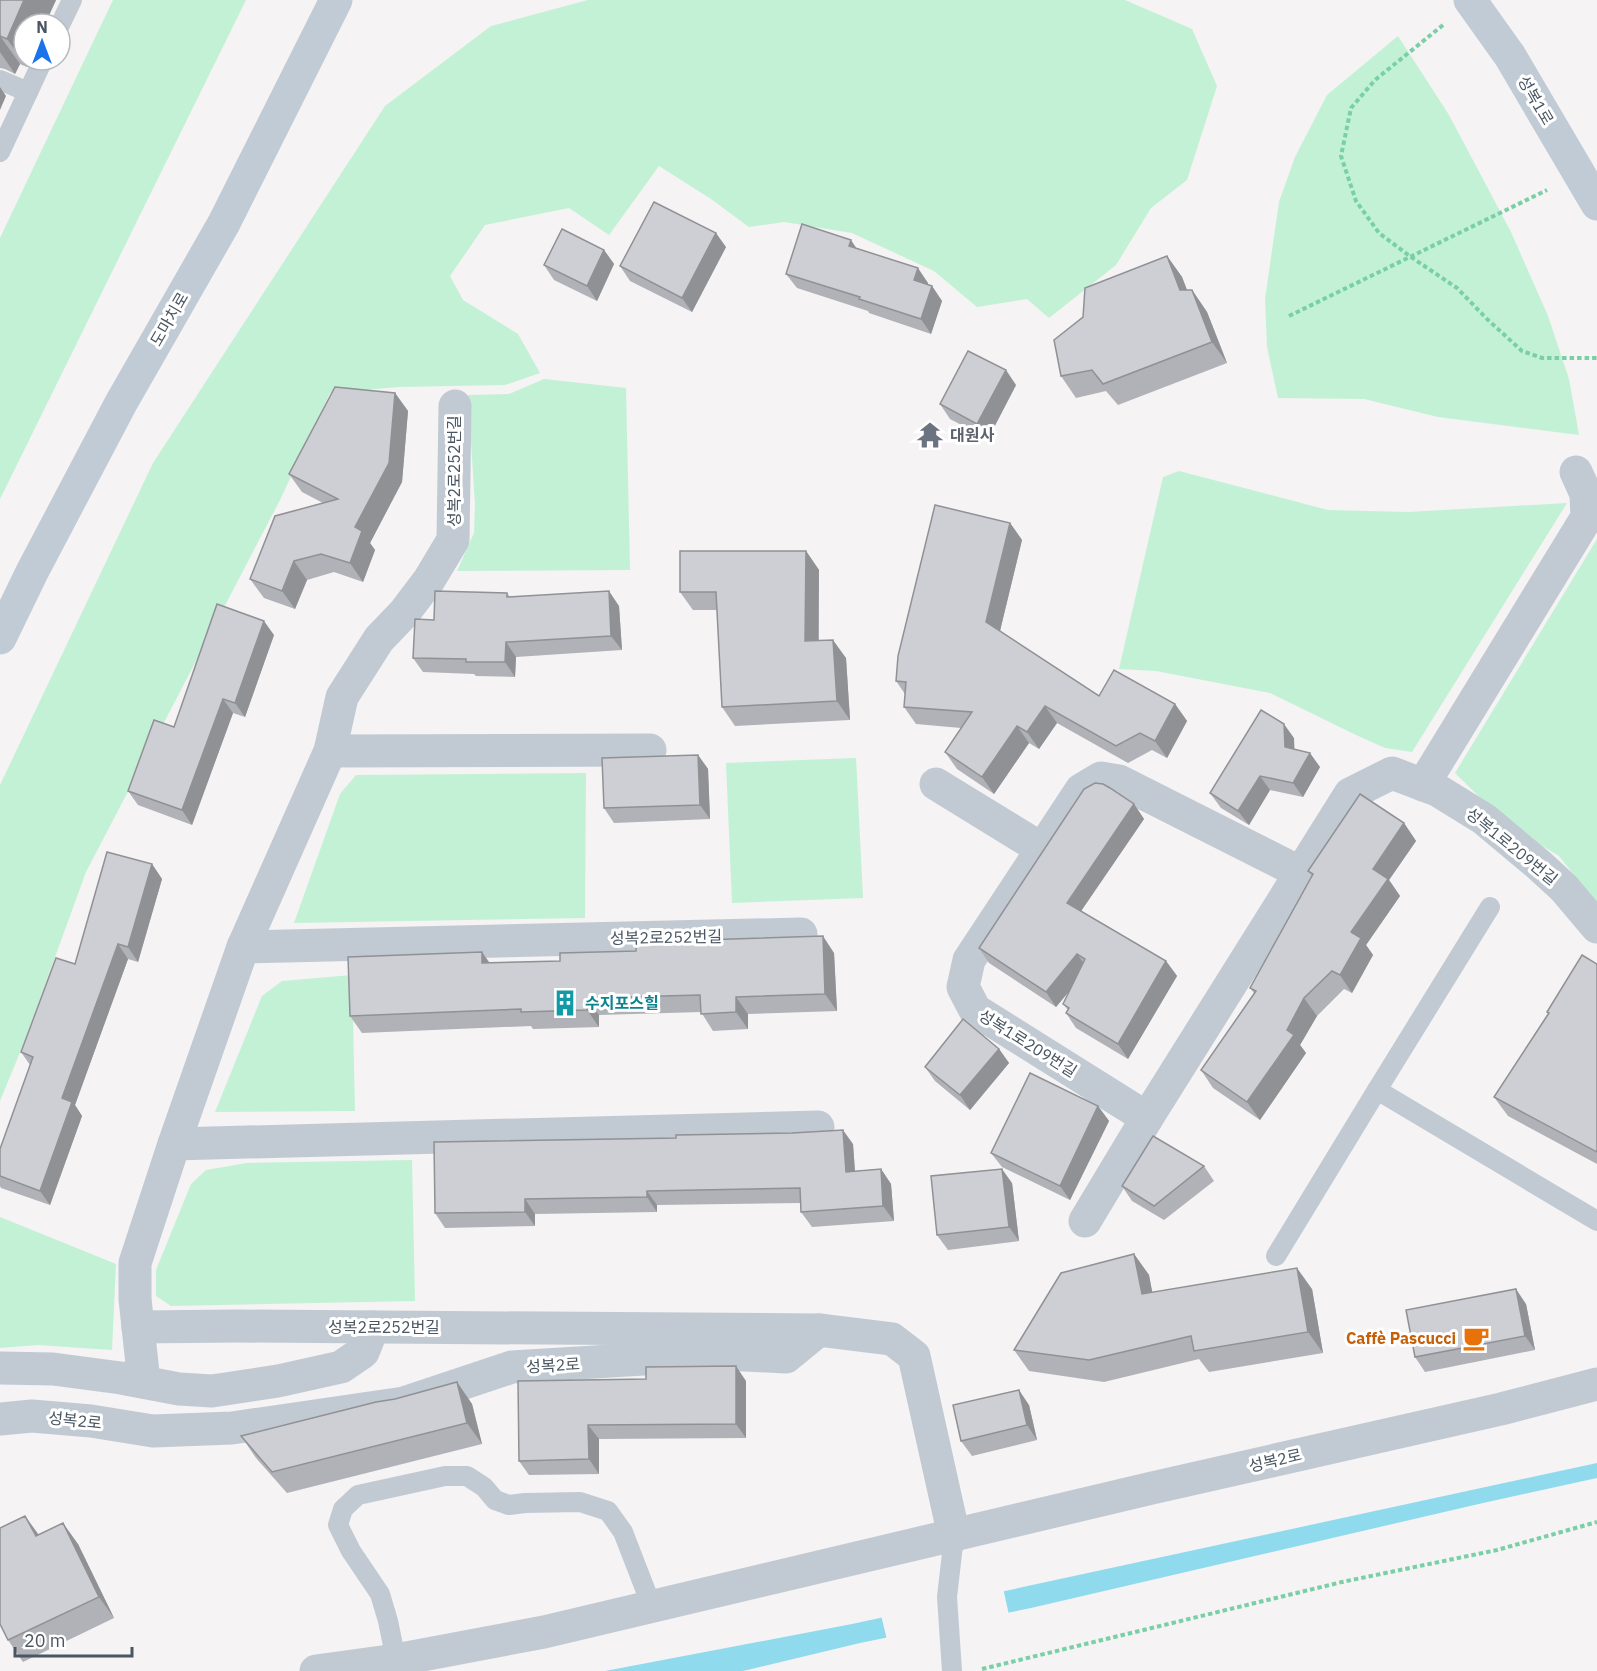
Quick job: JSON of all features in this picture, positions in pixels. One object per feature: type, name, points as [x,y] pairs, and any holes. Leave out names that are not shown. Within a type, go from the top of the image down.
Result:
[{"type":"main road","name":"도마치로","points":[[0,638],[121,403],[224,223],[336,0]]},
{"type":"main road","name":"성복1로","points":[[1471,1],[1510,56],[1597,204]]},
{"type":"street","name":"성복2로252번길","points":[[454,406],[453,540],[429,580],[404,613],[379,639],[342,697],[330,751],[243,947],[135,1263],[138,1327],[819,1330]]},
{"type":"street","points":[[1423,785],[1587,517],[1586,494],[1576,472]]},
{"type":"street","points":[[330,751],[650,750]]},
{"type":"street","name":"성복1로209번길","points":[[1085,1221],[1350,794],[1392,773],[1437,790],[1484,819],[1539,865],[1564,888],[1597,927]]},
{"type":"street","name":"성복1로209번길","points":[[1148,1118],[975,1010],[963,987],[969,960],[1080,790],[1101,778],[1119,781],[1301,873]]},
{"type":"street","points":[[936,784],[1042,849]]},
{"type":"street","name":"성복2로252번길","points":[[243,947],[801,934]]},
{"type":"street","points":[[174,1144],[818,1127]]},
{"type":"street","points":[[138,1327],[144,1382]]},
{"type":"street","points":[[0,1368],[53,1369],[179,1389],[212,1391],[278,1381],[341,1367],[363,1352],[373,1327]]},
{"type":"street","points":[[819,1330],[892,1339],[914,1356],[954,1536]]},
{"type":"street","name":"성복2로","points":[[0,1419],[32,1416],[91,1420],[153,1431],[232,1428],[404,1403],[512,1367],[726,1354],[786,1357],[819,1330]]},
{"type":"street","name":"성복2로","points":[[316,1671],[396,1660],[544,1632],[1152,1488],[1502,1409],[1597,1384]]},
{"type":"lane","points":[[0,152],[37,72]]},
{"type":"lane","points":[[0,81],[28,92]]},
{"type":"lane","points":[[1276,1256],[1490,907]]},
{"type":"lane","points":[[1377,1090],[1597,1221]]},
{"type":"lane","points":[[396,1660],[380,1594],[351,1551],[338,1525],[344,1509],[358,1495],[445,1476],[467,1476],[484,1488],[495,1500],[509,1505],[580,1502],[608,1511],[623,1532],[652,1607]]},
{"type":"lane","points":[[951,1671],[947,1597],[954,1536]]},
{"type":"path","points":[[1471,1],[1375,80],[1351,108],[1341,156],[1356,201],[1380,232],[1457,288],[1522,351],[1542,358],[1597,358]]},
{"type":"path","points":[[1289,316],[1580,175]]},
{"type":"path","points":[[972,1671],[1342,1582],[1497,1550],[1597,1522]]},
{"type":"green space","points":[[113,0],[246,0],[0,499],[0,238]]},
{"type":"green space","points":[[588,0],[1125,0],[1192,29],[1217,86],[1187,180],[1151,208],[1116,265],[1049,318],[1027,299],[977,307],[934,271],[852,233],[784,222],[749,227],[711,199],[659,166],[609,235],[569,208],[485,225],[450,276],[463,300],[518,334],[540,373],[505,385],[398,387],[330,393],[280,500],[86,872],[23,1045],[0,1101],[0,785],[153,463],[385,106],[491,26]]},
{"type":"green space","points":[[1398,36],[1449,115],[1511,232],[1548,316],[1569,379],[1579,435],[1438,417],[1364,399],[1278,398],[1267,347],[1265,299],[1279,202],[1295,157],[1327,95]]},
{"type":"green space","points":[[544,379],[626,388],[630,570],[457,571],[474,533],[475,504],[468,395],[509,394]]},
{"type":"green space","points":[[1179,471],[1328,510],[1408,512],[1567,503],[1412,752],[1385,748],[1270,693],[1156,671],[1119,669],[1163,477]]},
{"type":"green space","points":[[1597,539],[1597,904],[1559,856],[1509,826],[1455,773]]},
{"type":"green space","points":[[856,758],[863,898],[732,903],[726,763]]},
{"type":"green space","points":[[586,773],[585,918],[294,923],[340,794],[356,775]]},
{"type":"green space","points":[[352,975],[355,1111],[215,1112],[262,996],[282,981]]},
{"type":"green space","points":[[412,1160],[415,1301],[171,1306],[156,1296],[156,1270],[191,1184],[206,1170],[247,1163]]},
{"type":"green space","points":[[0,1217],[116,1264],[112,1350],[38,1345],[0,1348]]},
{"type":"water","points":[[1597,1463],[1597,1478],[1031,1608],[860,1643],[743,1671],[605,1671],[852,1624]]},
{"type":"pier","points":[[1003,1588],[1009,1615],[887,1640],[881,1615]]},
{"type":"building","points":[[0,0],[24,0],[19,12],[12,12],[12,28],[7,39],[0,36]]},
{"type":"building","points":[[654,202],[716,233],[682,298],[620,266]]},
{"type":"building","points":[[802,224],[851,240],[849,246],[918,268],[914,280],[932,286],[921,319],[786,274]]},
{"type":"building","points":[[562,229],[604,250],[587,286],[544,265]]},
{"type":"building","points":[[1167,256],[1180,290],[1192,290],[1212,342],[1103,384],[1092,370],[1061,376],[1054,340],[1083,317],[1085,288]]},
{"type":"building","points":[[968,351],[1006,370],[977,424],[940,404]]},
{"type":"building","points":[[335,387],[395,393],[389,463],[355,527],[362,531],[350,563],[321,554],[294,561],[282,591],[250,579],[275,516],[338,499],[289,474]]},
{"type":"building","points":[[935,505],[1010,523],[986,622],[1099,696],[1114,670],[1175,704],[1155,741],[1140,733],[1116,746],[1045,706],[1027,732],[1017,726],[982,777],[945,752],[972,712],[904,707],[906,682],[896,681],[898,656]]},
{"type":"building","points":[[680,551],[806,551],[805,641],[833,640],[837,701],[722,707],[716,592],[680,592]]},
{"type":"building","points":[[435,591],[507,593],[507,597],[609,591],[611,636],[506,642],[505,662],[413,658],[415,619],[434,620]]},
{"type":"building","points":[[217,604],[264,621],[235,703],[223,699],[182,810],[128,791],[154,720],[174,727]]},
{"type":"building","points":[[1261,710],[1284,724],[1285,747],[1310,753],[1293,783],[1260,776],[1238,811],[1210,793]]},
{"type":"building","points":[[698,755],[700,805],[604,808],[602,758]]},
{"type":"building","points":[[1095,783],[1103,784],[1134,804],[1067,903],[1166,961],[1118,1044],[1066,1013],[1069,1008],[1063,1004],[1085,959],[1077,954],[1046,992],[979,948],[1084,789]]},
{"type":"building","points":[[1360,794],[1404,823],[1373,869],[1388,879],[1351,932],[1361,938],[1340,975],[1332,971],[1304,998],[1287,1030],[1294,1035],[1247,1102],[1201,1070],[1256,991],[1250,988],[1313,874],[1308,871]]},
{"type":"building","points":[[107,852],[152,864],[128,947],[118,944],[62,1098],[72,1102],[40,1191],[0,1176],[0,1149],[33,1057],[21,1052],[56,958],[75,964]]},
{"type":"building","points":[[823,936],[825,994],[736,997],[736,1012],[701,1014],[700,995],[587,998],[587,1010],[521,1012],[521,1009],[350,1016],[348,957],[482,952],[482,963],[560,961],[560,953],[636,951],[636,942]]},
{"type":"building","points":[[1582,955],[1597,964],[1597,1152],[1494,1097],[1549,1013],[1547,1012]]},
{"type":"building","points":[[963,1019],[999,1049],[960,1095],[925,1067]]},
{"type":"building","points":[[1030,1073],[1098,1106],[1060,1186],[991,1153]]},
{"type":"building","points":[[843,1130],[846,1172],[881,1169],[883,1206],[801,1212],[800,1188],[647,1191],[647,1197],[525,1199],[525,1212],[435,1213],[434,1142],[676,1138],[676,1135]]},
{"type":"building","points":[[1153,1136],[1204,1166],[1154,1206],[1122,1186]]},
{"type":"building","points":[[1002,1169],[1009,1227],[937,1235],[931,1176]]},
{"type":"building","points":[[1134,1254],[1142,1294],[1297,1268],[1308,1332],[1194,1351],[1191,1336],[1089,1360],[1014,1350],[1061,1273]]},
{"type":"building","name":"Caffè Pascucci","points":[[1516,1289],[1525,1336],[1415,1357],[1406,1310]]},
{"type":"building","points":[[736,1366],[736,1424],[588,1425],[589,1459],[519,1461],[518,1381],[646,1379],[646,1367]]},
{"type":"building","points":[[457,1382],[467,1423],[272,1472],[241,1436],[395,1399]]},
{"type":"building","points":[[1019,1390],[1027,1425],[961,1441],[953,1405]]},
{"type":"building","points":[[25,1516],[36,1536],[63,1523],[99,1597],[8,1640],[0,1624],[0,1528]]},
{"type":"place","name":"대원사","points":[[930,435]]},
{"type":"place","name":"수지포스힐","points":[[565,1003]]},
{"type":"place","name":"Caffè Pascucci","points":[[1476,1338]]}]
